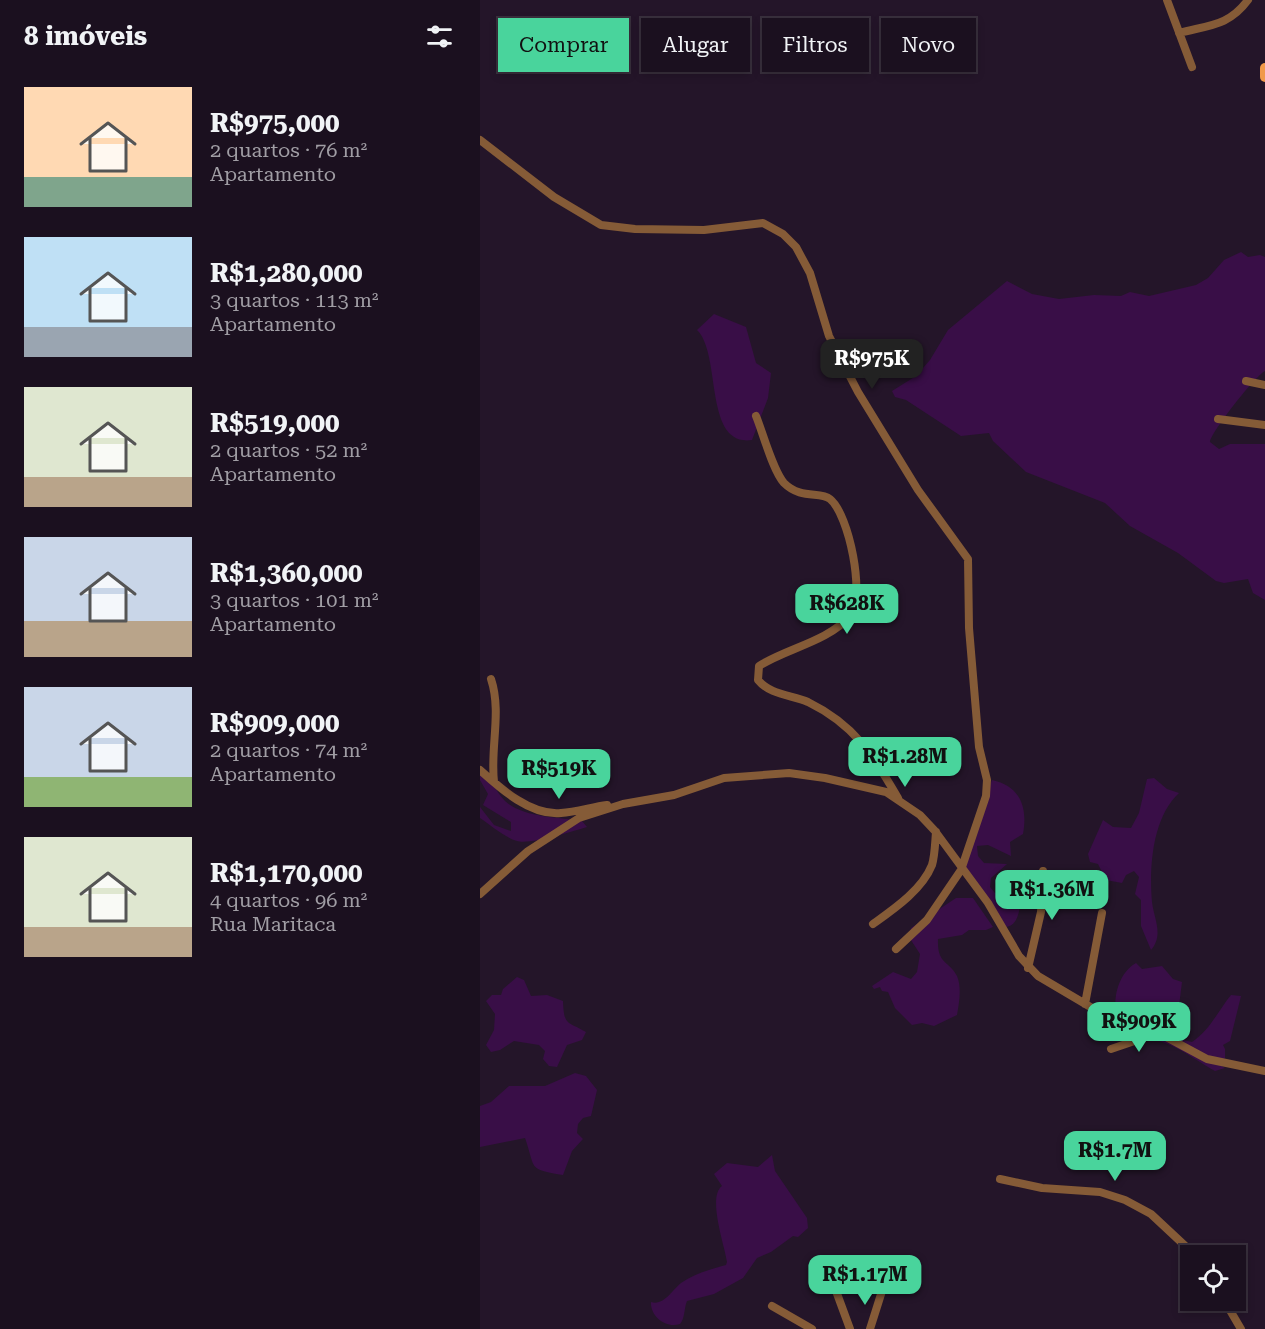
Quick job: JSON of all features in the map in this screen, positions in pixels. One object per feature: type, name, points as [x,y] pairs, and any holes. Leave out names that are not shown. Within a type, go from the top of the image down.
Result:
[{"type":"main road","points":[[1265,68],[1265,77]]},
{"type":"street","points":[[1167,0],[1192,67]]},
{"type":"street","points":[[1179,33],[1225,22],[1248,0]]},
{"type":"street","points":[[480,140],[554,197],[601,225],[694,230],[732,229],[763,224],[774,227],[796,247],[810,273],[829,336],[847,373],[918,489],[969,565],[969,628],[979,747],[987,787],[962,870],[914,936],[896,949]]},
{"type":"street","points":[[1246,381],[1265,385]]},
{"type":"street","points":[[756,416],[784,483],[801,494],[830,499],[838,512],[850,542],[856,601],[850,616],[835,628],[759,666],[758,680],[768,688],[806,701],[841,721],[867,749],[899,800]]},
{"type":"street","points":[[1218,419],[1265,425]]},
{"type":"street","points":[[491,679],[496,699],[492,765],[494,782]]},
{"type":"street","points":[[480,770],[525,803],[549,813],[664,797],[724,778],[789,773],[804,774],[886,792],[899,800],[936,832],[988,903],[1028,968],[1109,1018],[1158,1033],[1207,1059],[1265,1071]]},
{"type":"street","points":[[480,894],[553,833],[579,818],[623,804]]},
{"type":"street","points":[[873,924],[897,907],[929,871],[936,832]]},
{"type":"street","points":[[1028,968],[1041,912],[1043,871]]},
{"type":"street","points":[[1085,1004],[1102,913]]},
{"type":"street","points":[[1111,1049],[1158,1033]]},
{"type":"street","points":[[1000,1179],[1042,1188],[1100,1192],[1125,1200],[1151,1214],[1186,1245]]},
{"type":"street","points":[[832,1280],[850,1329]]},
{"type":"street","points":[[870,1329],[882,1291]]},
{"type":"street","points":[[772,1306],[812,1329]]},
{"type":"street","points":[[1230,1311],[1241,1329]]},
{"type":"shaded area","points":[[1241,252],[1248,257],[1260,255],[1265,257],[1265,371],[1234,404],[1210,442],[1219,449],[1230,444],[1265,444],[1265,600],[1253,593],[1248,579],[1224,583],[1216,581],[1178,553],[1130,526],[1105,503],[1026,472],[993,441],[989,433],[961,436],[906,400],[895,397],[892,391],[916,376],[930,360],[948,330],[1007,281],[1032,294],[1059,299],[1094,295],[1121,296],[1130,292],[1149,296],[1196,285],[1208,278],[1224,260]]},
{"type":"shaded area","points":[[714,314],[746,327],[756,363],[771,373],[768,398],[752,440],[737,438],[726,429],[720,415],[705,342],[697,330]]},
{"type":"shaded area","points":[[480,767],[505,801],[513,807],[531,814],[582,821],[587,827],[523,842],[507,837],[480,818],[480,807],[494,825],[511,831],[511,822],[483,805],[488,794],[480,780]]},
{"type":"shaded area","points":[[1154,778],[1167,789],[1179,793],[1163,816],[1154,844],[1151,889],[1158,933],[1151,950],[1141,926],[1141,900],[1135,894],[1139,877],[1134,871],[1126,875],[1122,883],[1106,880],[1098,864],[1090,862],[1088,854],[1103,820],[1113,827],[1131,828],[1139,813],[1147,779]]},
{"type":"shaded area","points":[[992,780],[1009,787],[1020,799],[1024,824],[1023,834],[1010,842],[1011,856],[988,845],[977,846],[978,856],[984,863],[1007,864],[991,878],[990,887],[995,893],[1039,892],[1036,901],[1020,907],[1015,921],[1007,927],[1003,927],[956,866],[962,857]]},
{"type":"shaded area","points":[[956,898],[973,898],[993,927],[986,930],[969,930],[962,935],[938,939],[941,958],[954,971],[959,981],[960,996],[957,1015],[934,1026],[922,1023],[912,1025],[895,1008],[888,992],[882,991],[880,987],[874,989],[872,986],[893,972],[911,979],[917,972],[920,954],[909,937],[911,928]]},
{"type":"shaded area","points":[[1136,963],[1142,969],[1162,966],[1173,979],[1182,982],[1179,1006],[1184,1010],[1183,1040],[1192,1042],[1209,1026],[1231,995],[1241,996],[1230,1041],[1223,1045],[1225,1058],[1220,1065],[1225,1068],[1215,1071],[1166,1043],[1156,1040],[1134,1040],[1121,1023],[1115,1003],[1121,980],[1130,967]]},
{"type":"shaded area","points":[[517,977],[524,980],[531,996],[547,995],[563,1001],[564,1015],[568,1022],[586,1032],[582,1040],[567,1045],[557,1067],[549,1066],[543,1059],[545,1051],[539,1045],[514,1041],[500,1050],[491,1052],[486,1045],[494,1030],[495,1014],[486,1001],[492,995],[501,995],[503,989]]},
{"type":"shaded area","points":[[575,1073],[586,1076],[597,1090],[591,1116],[583,1118],[578,1124],[577,1133],[583,1139],[572,1151],[563,1175],[538,1169],[532,1162],[525,1138],[480,1147],[480,1106],[491,1102],[509,1086],[545,1086]]},
{"type":"shaded area","points":[[772,1155],[775,1171],[807,1218],[808,1228],[798,1237],[793,1236],[771,1252],[757,1258],[743,1278],[714,1294],[687,1301],[680,1324],[664,1323],[653,1312],[651,1302],[664,1300],[681,1283],[691,1277],[726,1265],[716,1211],[716,1200],[722,1186],[714,1174],[727,1163],[758,1167]]}]
